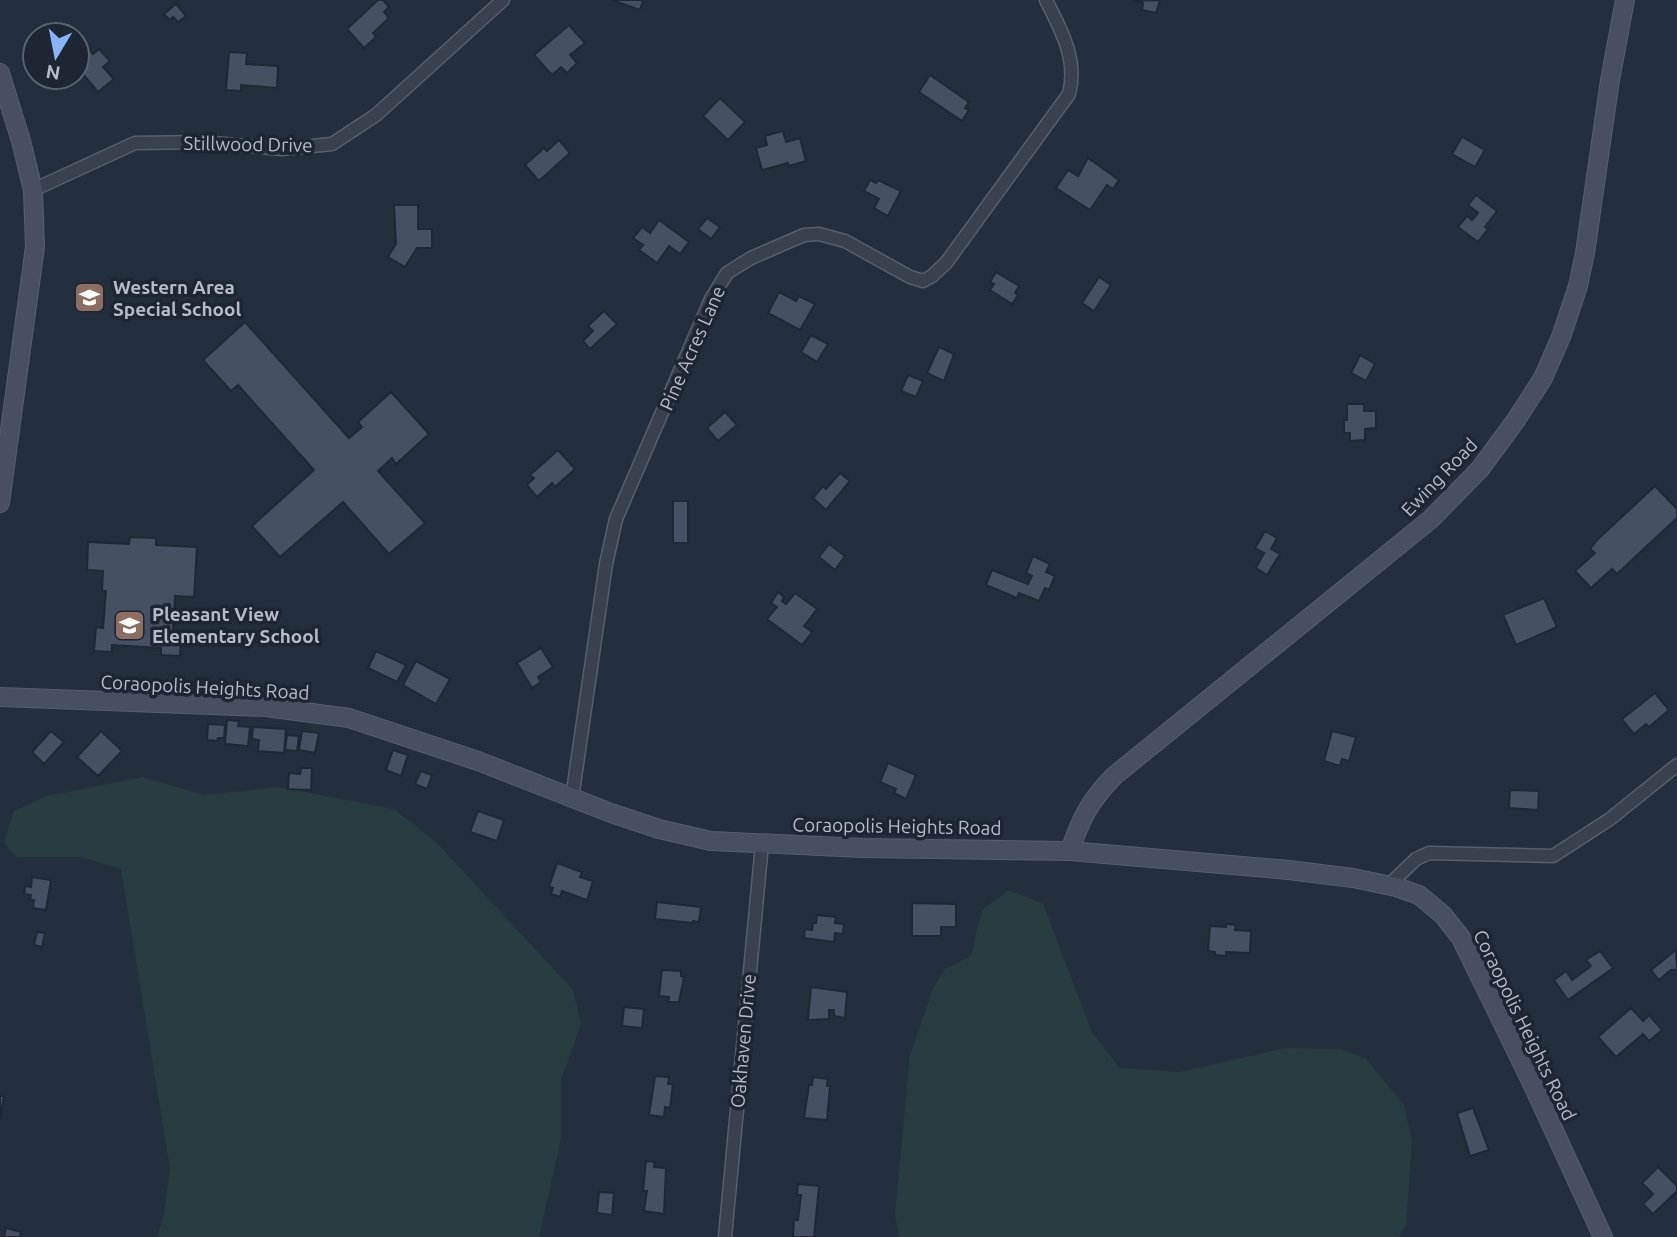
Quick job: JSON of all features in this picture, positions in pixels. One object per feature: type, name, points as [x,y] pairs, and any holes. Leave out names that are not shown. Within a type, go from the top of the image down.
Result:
[{"type":"street","name":"Stillwood Drive","points":[[33,190],[135,143],[203,142],[282,149],[332,145],[376,115],[503,0]]},
{"type":"street","name":"Pine Acres Lane","points":[[572,798],[606,564],[616,519],[716,290],[727,273],[751,258],[804,235],[819,234],[845,241],[910,277],[923,281],[932,276],[946,263],[1069,94],[1072,64],[1065,37],[1046,0]]},
{"type":"street","name":"Ewing Road","points":[[1069,851],[1082,816],[1095,795],[1114,776],[1431,519],[1480,469],[1516,420],[1543,378],[1561,337],[1578,286],[1625,0]]},
{"type":"street","points":[[0,74],[33,190],[35,247],[0,503]]},
{"type":"street","name":"Coraopolis Heights Road","points":[[0,697],[266,707],[349,718],[478,761],[659,829],[711,841],[1069,851],[1353,878],[1419,895],[1443,915],[1461,938],[1525,1066],[1603,1237]]},
{"type":"street","points":[[1389,886],[1416,859],[1429,853],[1553,856],[1610,819],[1677,765]]},
{"type":"street","name":"Oakhaven Drive","points":[[725,1237],[762,844]]},
{"type":"green space","points":[[143,777],[204,795],[278,787],[394,809],[437,843],[573,990],[581,1024],[561,1080],[561,1139],[539,1237],[157,1237],[164,1215],[170,1169],[121,869],[80,857],[17,857],[4,843],[14,811],[47,796]]},
{"type":"green space","points":[[1009,890],[1043,904],[1092,1032],[1119,1068],[1180,1072],[1285,1048],[1340,1049],[1366,1059],[1404,1105],[1412,1141],[1406,1226],[1398,1237],[899,1237],[895,1215],[910,1055],[934,986],[945,969],[971,956],[982,910]]},
{"type":"building","points":[[378,0],[383,0],[389,7],[384,12],[389,18],[373,33],[376,37],[364,48],[347,29]]},
{"type":"building","points":[[612,0],[643,0],[640,10]]},
{"type":"building","points":[[1160,0],[1156,13],[1142,10],[1143,3],[1133,1]]},
{"type":"building","points":[[176,4],[186,16],[178,22],[173,17],[170,20],[164,14]]},
{"type":"building","points":[[569,25],[585,43],[570,55],[577,63],[567,73],[561,67],[552,75],[534,55]]},
{"type":"building","points":[[99,49],[110,61],[103,67],[114,79],[98,92],[91,84],[91,52],[93,54]]},
{"type":"building","points":[[229,52],[247,53],[246,64],[278,66],[277,88],[241,85],[241,91],[226,90]]},
{"type":"building","points":[[930,75],[969,102],[965,108],[969,110],[962,121],[919,92]]},
{"type":"building","points":[[720,98],[745,122],[728,140],[703,116]]},
{"type":"building","points":[[783,131],[786,142],[800,138],[806,161],[762,170],[756,148],[767,145],[765,136]]},
{"type":"building","points":[[1462,137],[1485,150],[1475,167],[1452,154]]},
{"type":"building","points":[[559,140],[570,153],[539,181],[525,165],[544,148],[547,151]]},
{"type":"building","points":[[1088,158],[1119,180],[1113,189],[1107,185],[1090,210],[1056,188],[1068,170],[1078,176]]},
{"type":"building","points":[[870,180],[876,183],[878,180],[901,191],[888,216],[874,208],[879,199],[864,191]]},
{"type":"building","points":[[1476,195],[1497,211],[1478,242],[1458,227],[1467,216],[1472,220],[1478,213],[1468,205]]},
{"type":"building","points":[[394,205],[418,205],[418,229],[432,229],[432,248],[417,248],[405,267],[388,257],[396,244]]},
{"type":"building","points":[[707,218],[720,227],[711,239],[698,229]]},
{"type":"building","points":[[659,220],[689,242],[680,254],[669,246],[657,263],[639,250],[643,245],[633,238],[642,227],[650,233]]},
{"type":"building","points":[[996,272],[1019,286],[1015,293],[1018,295],[1012,304],[990,290],[994,284],[990,282]]},
{"type":"building","points":[[1099,277],[1111,285],[1094,311],[1082,303]]},
{"type":"building","points":[[779,292],[796,301],[799,296],[815,304],[800,330],[768,313]]},
{"type":"building","points":[[604,311],[617,324],[590,349],[583,341],[593,331],[588,326]]},
{"type":"building","points":[[245,322],[349,438],[362,427],[358,422],[391,392],[429,434],[396,464],[392,458],[378,471],[425,523],[389,554],[343,502],[280,557],[252,526],[314,470],[238,385],[231,391],[203,360]]},
{"type":"building","points":[[811,335],[828,344],[817,362],[801,352]]},
{"type":"building","points":[[939,347],[954,354],[944,381],[927,373]]},
{"type":"building","points":[[1360,355],[1375,364],[1366,381],[1351,373]]},
{"type":"building","points":[[908,375],[923,381],[916,397],[901,391]]},
{"type":"building","points":[[1347,404],[1364,404],[1364,411],[1376,411],[1376,428],[1365,429],[1365,440],[1350,441],[1350,433],[1344,433]]},
{"type":"building","points":[[725,412],[737,425],[718,441],[707,428]]},
{"type":"building","points":[[558,450],[575,469],[555,487],[552,483],[537,497],[527,485],[534,478],[530,475]]},
{"type":"building","points":[[840,473],[850,481],[826,510],[813,498],[823,486],[826,489]]},
{"type":"building","points":[[1655,486],[1677,509],[1677,518],[1617,574],[1612,569],[1591,588],[1575,571],[1595,553],[1590,549],[1598,539]]},
{"type":"building","points":[[673,501],[688,501],[688,543],[673,543]]},
{"type":"building","points":[[1265,531],[1277,538],[1271,549],[1280,554],[1267,575],[1256,568],[1264,553],[1255,548]]},
{"type":"building","points":[[130,537],[156,538],[156,545],[197,547],[194,597],[175,596],[173,630],[181,631],[180,656],[161,655],[161,648],[112,645],[112,652],[94,651],[96,627],[103,628],[106,591],[102,591],[103,571],[87,570],[88,542],[129,544]]},
{"type":"building","points":[[829,544],[845,556],[835,570],[819,557]]},
{"type":"building","points":[[1033,556],[1050,564],[1046,572],[1055,576],[1049,590],[1045,588],[1039,601],[1019,593],[1017,598],[986,585],[992,570],[1028,584],[1032,576],[1026,573]]},
{"type":"building","points":[[778,592],[784,597],[782,601],[786,604],[795,593],[817,609],[804,626],[812,632],[802,645],[767,619],[777,607],[771,603]]},
{"type":"building","points":[[1544,598],[1557,627],[1516,645],[1503,615]]},
{"type":"building","points":[[541,648],[553,667],[538,677],[541,682],[532,688],[517,663]]},
{"type":"building","points":[[376,651],[406,665],[397,682],[368,668]]},
{"type":"building","points":[[416,661],[450,679],[436,704],[403,685]]},
{"type":"building","points":[[1655,693],[1669,710],[1649,727],[1646,724],[1634,734],[1622,719]]},
{"type":"building","points":[[227,720],[239,721],[238,726],[250,727],[248,746],[225,744]]},
{"type":"building","points":[[208,724],[225,725],[224,738],[218,738],[217,741],[207,740]]},
{"type":"building","points":[[253,727],[286,729],[284,753],[258,751],[259,740],[252,739]]},
{"type":"building","points":[[51,731],[64,742],[44,764],[32,752]]},
{"type":"building","points":[[101,731],[122,751],[98,776],[77,757]]},
{"type":"building","points":[[302,731],[319,733],[315,753],[299,750]]},
{"type":"building","points":[[1332,731],[1356,737],[1349,761],[1342,759],[1340,766],[1324,761]]},
{"type":"building","points":[[287,735],[299,736],[297,751],[285,750]]},
{"type":"building","points":[[393,750],[408,755],[401,776],[386,770]]},
{"type":"building","points":[[888,763],[916,775],[906,799],[894,793],[896,789],[880,782]]},
{"type":"building","points":[[301,768],[312,768],[311,790],[288,789],[289,773],[300,774]]},
{"type":"building","points":[[421,771],[432,775],[427,789],[415,784]]},
{"type":"building","points":[[1510,790],[1539,791],[1538,810],[1509,808]]},
{"type":"building","points":[[478,811],[504,820],[497,841],[470,832]]},
{"type":"building","points":[[557,863],[582,872],[580,877],[593,881],[587,900],[562,891],[560,897],[551,894],[553,888],[549,887]]},
{"type":"building","points":[[32,877],[51,880],[46,910],[33,908],[34,900],[30,900],[31,895],[24,894],[25,886],[31,887]]},
{"type":"building","points":[[657,902],[701,907],[699,922],[655,919]]},
{"type":"building","points":[[912,903],[956,904],[956,927],[941,927],[941,936],[912,936]]},
{"type":"building","points":[[817,915],[836,917],[835,923],[844,924],[843,934],[835,933],[834,942],[804,938],[805,929],[812,930]]},
{"type":"building","points":[[1226,924],[1236,925],[1235,930],[1251,931],[1250,953],[1226,952],[1226,956],[1208,951],[1210,926],[1226,927]]},
{"type":"building","points":[[37,932],[45,933],[42,947],[34,945]]},
{"type":"building","points":[[1676,950],[1677,970],[1671,970],[1659,980],[1651,970]]},
{"type":"building","points":[[1600,951],[1613,968],[1568,1000],[1554,980],[1566,971],[1572,980],[1591,966],[1586,960]]},
{"type":"building","points":[[662,970],[681,971],[681,976],[684,977],[679,1002],[668,1002],[669,997],[659,996]]},
{"type":"building","points":[[811,987],[847,992],[845,1018],[834,1016],[834,1010],[829,1010],[829,1019],[808,1020]]},
{"type":"building","points":[[624,1007],[644,1009],[642,1028],[622,1026]]},
{"type":"building","points":[[1631,1008],[1643,1021],[1649,1015],[1662,1030],[1649,1041],[1643,1034],[1616,1057],[1598,1037]]},
{"type":"building","points":[[655,1076],[669,1077],[668,1084],[673,1084],[670,1108],[665,1107],[664,1117],[649,1115]]},
{"type":"building","points":[[813,1077],[828,1079],[827,1086],[830,1086],[827,1120],[804,1118],[809,1085],[812,1085]]},
{"type":"building","points":[[0,1096],[4,1096],[0,1121]]},
{"type":"building","points":[[1473,1108],[1489,1150],[1470,1156],[1457,1113]]},
{"type":"building","points":[[646,1161],[655,1162],[654,1167],[666,1168],[664,1214],[644,1211],[647,1191],[643,1191]]},
{"type":"building","points":[[1658,1167],[1677,1186],[1677,1191],[1653,1214],[1643,1204],[1653,1194],[1642,1183]]},
{"type":"building","points":[[798,1184],[819,1186],[814,1237],[793,1237],[794,1220],[798,1220],[801,1195],[797,1195]]},
{"type":"building","points":[[599,1192],[614,1193],[612,1215],[597,1213]]},
{"type":"building","points":[[6,1228],[21,1232],[20,1237],[4,1237]]},
{"type":"place","name":"Western Area Special School","points":[[90,298]]},
{"type":"place","name":"Pleasant View Elementary School","points":[[129,625]]}]
